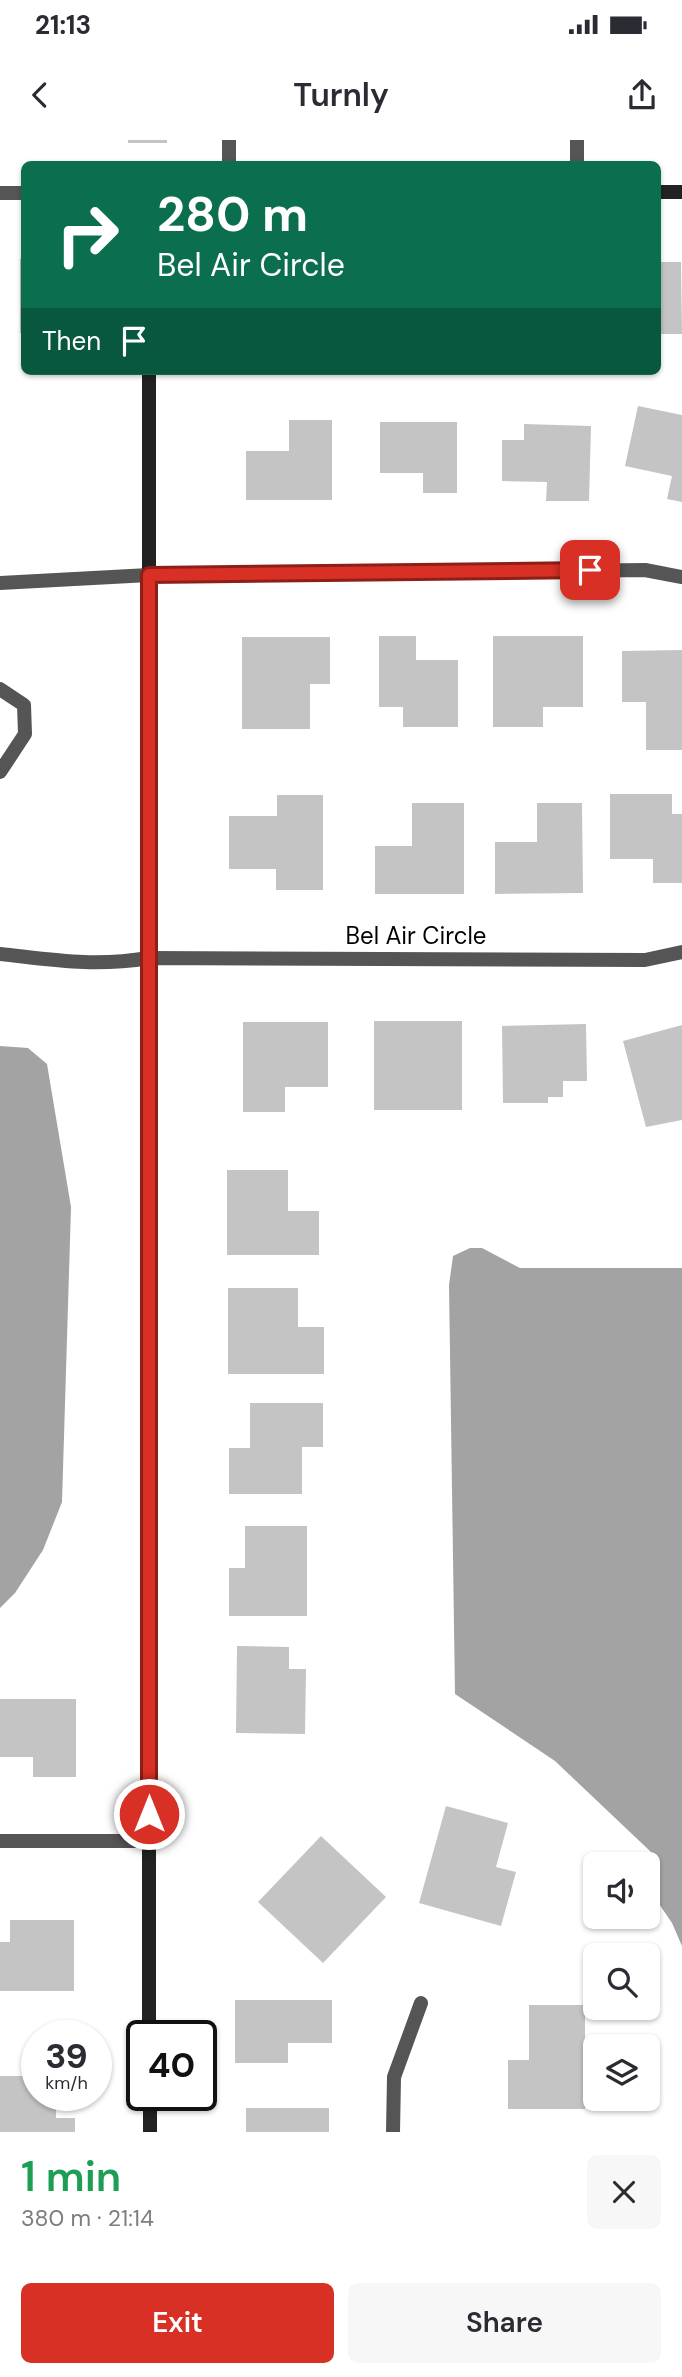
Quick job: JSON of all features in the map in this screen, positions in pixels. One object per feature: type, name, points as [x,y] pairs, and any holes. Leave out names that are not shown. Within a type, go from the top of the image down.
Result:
[{"type":"street","points":[[229,140],[229,161]]},
{"type":"street","points":[[577,140],[577,161]]},
{"type":"street","points":[[661,192],[682,192]]},
{"type":"street","points":[[0,193],[21,193]]},
{"type":"street","points":[[149,375],[149,2020]]},
{"type":"street","points":[[0,583],[149,575],[645,570],[682,577]]},
{"type":"street","points":[[0,689],[24,705],[24,734],[0,772]]},
{"type":"street","name":"Bel Air Circle","points":[[0,954],[50,961],[108,964],[149,958],[645,960],[682,952]]},
{"type":"street","points":[[0,1842],[149,1842]]},
{"type":"street","points":[[393,2132],[394,2077],[421,2003]]},
{"type":"street","points":[[149,2111],[150,2132]]},
{"type":"shaded area","points":[[0,1046],[28,1048],[47,1064],[71,1207],[62,1502],[43,1550],[15,1593],[0,1608]]},
{"type":"shaded area","points":[[470,1248],[482,1248],[520,1268],[682,1268],[682,1946],[672,1923],[660,1905],[660,1852],[651,1852],[555,1761],[455,1694],[449,1285],[453,1256]]},
{"type":"building","points":[[128,140],[167,140],[167,143],[128,143]]},
{"type":"building","points":[[20,259],[21,259],[21,333]]},
{"type":"building","points":[[661,262],[681,262],[682,334],[661,334]]},
{"type":"building","points":[[638,406],[682,415],[682,502],[667,499],[672,476],[625,466]]},
{"type":"building","points":[[289,420],[332,420],[332,500],[246,500],[246,451],[289,451]]},
{"type":"building","points":[[380,422],[457,422],[457,493],[423,493],[423,473],[380,473]]},
{"type":"building","points":[[524,424],[591,426],[589,501],[546,501],[547,482],[502,481],[502,440],[524,440]]},
{"type":"building","points":[[379,636],[416,636],[416,660],[458,660],[458,727],[403,727],[403,707],[379,707]]},
{"type":"building","points":[[493,636],[583,636],[583,707],[543,707],[543,727],[493,727]]},
{"type":"building","points":[[242,637],[330,637],[330,684],[310,684],[310,729],[242,729]]},
{"type":"building","points":[[682,650],[682,750],[646,750],[646,702],[622,702],[622,651]]},
{"type":"building","points":[[610,794],[672,794],[672,814],[682,814],[682,883],[653,883],[653,859],[610,859]]},
{"type":"building","points":[[277,795],[323,795],[323,890],[276,890],[276,869],[229,869],[229,816],[277,816]]},
{"type":"building","points":[[412,803],[464,803],[464,894],[375,894],[375,846],[412,846]]},
{"type":"building","points":[[537,803],[582,803],[583,893],[495,894],[495,842],[537,842]]},
{"type":"building","points":[[374,1021],[462,1021],[462,1110],[374,1110]]},
{"type":"building","points":[[243,1022],[328,1022],[328,1087],[285,1087],[285,1112],[243,1112]]},
{"type":"building","points":[[586,1024],[587,1081],[563,1081],[563,1097],[548,1097],[548,1103],[503,1103],[502,1026]]},
{"type":"building","points":[[682,1025],[682,1120],[646,1127],[623,1041]]},
{"type":"building","points":[[227,1170],[288,1170],[288,1211],[319,1211],[319,1255],[227,1255]]},
{"type":"building","points":[[228,1288],[298,1288],[298,1327],[324,1327],[324,1374],[228,1374]]},
{"type":"building","points":[[250,1403],[323,1403],[323,1447],[302,1447],[302,1494],[229,1494],[229,1448],[250,1448]]},
{"type":"building","points":[[245,1526],[307,1526],[307,1616],[229,1616],[229,1568],[245,1568]]},
{"type":"building","points":[[237,1646],[289,1647],[289,1669],[306,1669],[305,1734],[236,1733]]},
{"type":"building","points":[[0,1699],[76,1699],[76,1777],[33,1777],[33,1757],[0,1757]]},
{"type":"building","points":[[446,1806],[508,1823],[496,1867],[516,1872],[501,1926],[419,1903]]},
{"type":"building","points":[[321,1836],[386,1897],[323,1963],[258,1902]]},
{"type":"building","points":[[10,1920],[74,1920],[74,1991],[0,1991],[0,1942],[10,1942]]},
{"type":"building","points":[[235,2000],[332,2000],[332,2043],[288,2043],[288,2063],[235,2063]]},
{"type":"building","points":[[529,2005],[583,2005],[583,2109],[508,2109],[508,2060],[529,2060]]},
{"type":"building","points":[[0,2076],[21,2076],[21,2111],[56,2111],[56,2118],[75,2118],[75,2132],[0,2132]]},
{"type":"building","points":[[246,2108],[329,2108],[329,2132],[246,2132]]},
{"type":"route","points":[[149,1814],[149,575],[590,570]]}]
